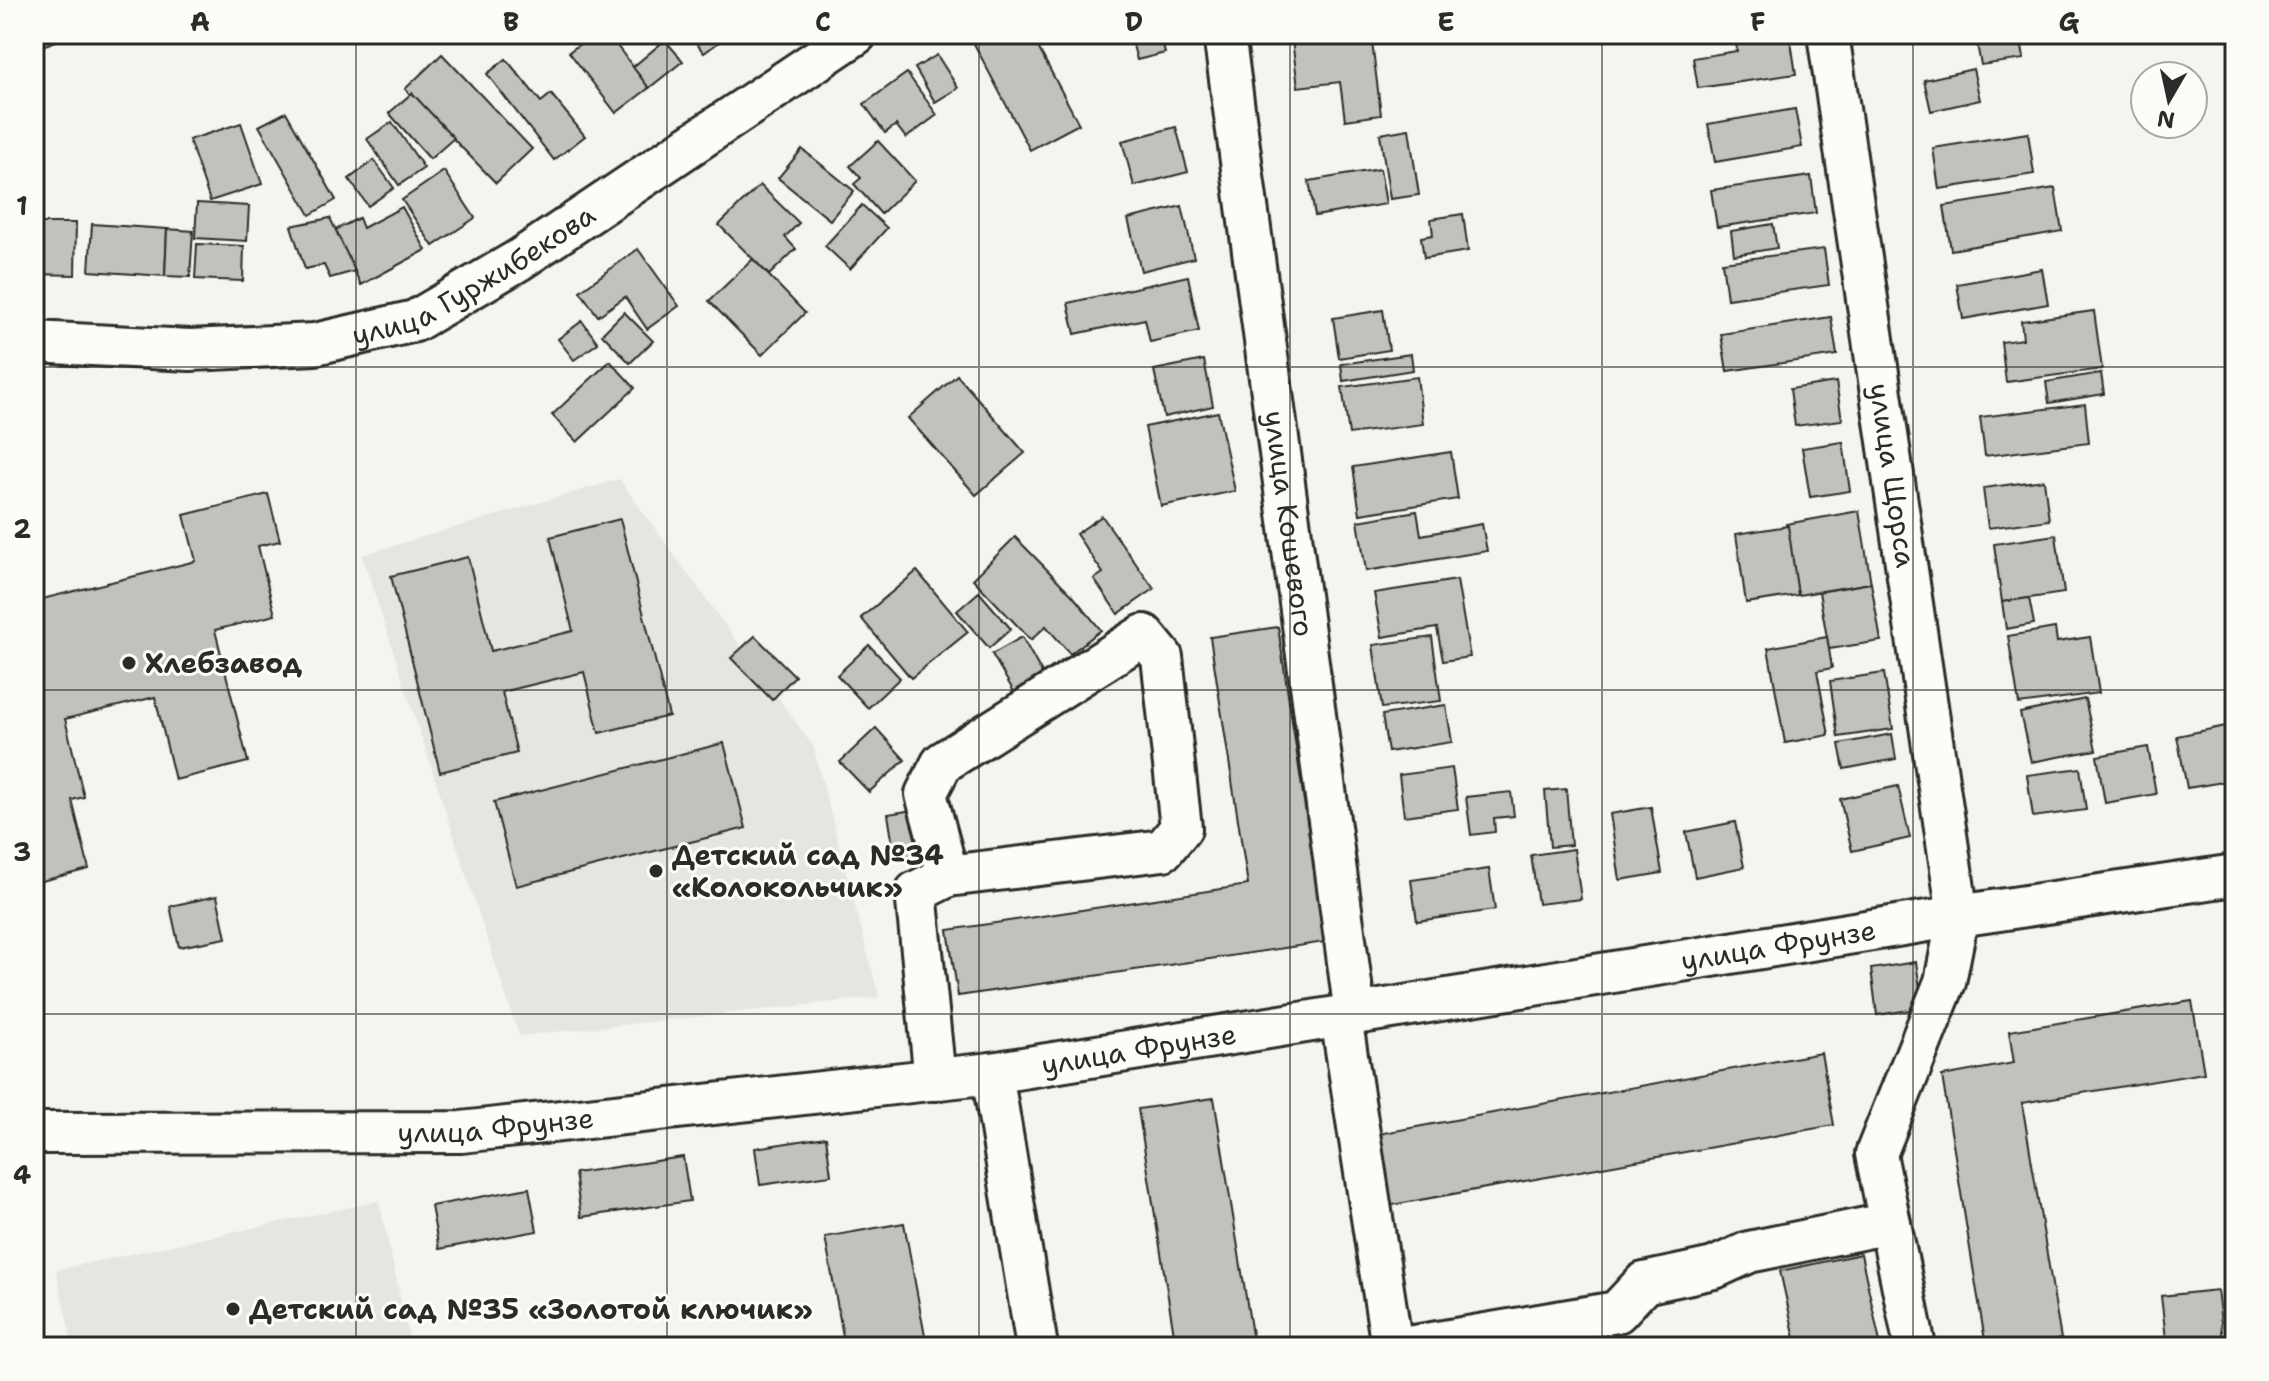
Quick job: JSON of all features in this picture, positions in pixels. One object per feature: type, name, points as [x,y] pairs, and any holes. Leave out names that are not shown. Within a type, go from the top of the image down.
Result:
[{"type":"street","name":"улица Гуржибекова","points":[[34,342],[190,350],[315,344],[415,321],[519,260],[856,34]]},
{"type":"street","name":"улица Кошевого","points":[[1224,34],[1392,1347]]},
{"type":"street","name":"улица Щорса","points":[[1828,34],[1958,916],[1945,982],[1876,1154],[1915,1347]]},
{"type":"street","points":[[935,1080],[916,892],[948,876],[1163,850],[1181,828],[1162,657],[1144,635],[942,763],[926,794],[948,876]]},
{"type":"street","name":"улица Фрунзе","points":[[34,1133],[461,1132],[935,1080],[1958,916],[2235,875]]},
{"type":"street","points":[[992,1073],[1037,1347]]},
{"type":"street","points":[[1408,1347],[1617,1312],[1644,1283],[1714,1268],[1749,1252],[1890,1223]]},
{"type":"shaded area","name":"Детский сад №34 «Колокольчик»","points":[[619,479],[813,746],[879,997],[519,1036],[362,555]]},
{"type":"shaded area","name":"Детский сад №35 «Золотой ключик»","points":[[379,1201],[411,1347],[73,1347],[56,1270]]},
{"type":"building","points":[[34,34],[75,34],[34,49]]},
{"type":"building","points":[[593,34],[608,34],[649,88],[616,113],[569,52]]},
{"type":"building","points":[[689,34],[730,34],[704,53]]},
{"type":"building","points":[[979,34],[1031,34],[1079,124],[1030,150],[971,38]]},
{"type":"building","points":[[1130,34],[1160,34],[1165,53],[1137,60]]},
{"type":"building","points":[[1371,34],[1381,115],[1345,120],[1340,82],[1298,87],[1292,40]]},
{"type":"building","points":[[1915,34],[1967,34],[1917,42]]},
{"type":"building","points":[[1975,34],[2020,34],[2024,59],[1981,65]]},
{"type":"building","points":[[1790,35],[1796,74],[1698,88],[1693,58],[1737,51],[1736,43]]},
{"type":"building","points":[[665,40],[683,61],[649,88],[633,67]]},
{"type":"building","points":[[442,54],[532,149],[496,183],[405,89]]},
{"type":"building","points":[[937,55],[958,88],[935,102],[915,68]]},
{"type":"building","points":[[506,59],[541,102],[551,94],[585,136],[554,160],[487,74]]},
{"type":"building","points":[[1973,69],[1980,100],[1931,111],[1924,80]]},
{"type":"building","points":[[907,73],[937,115],[906,138],[896,125],[885,133],[864,104]]},
{"type":"building","points":[[412,93],[454,138],[430,159],[389,113]]},
{"type":"building","points":[[1795,109],[1802,147],[1715,162],[1708,124]]},
{"type":"building","points":[[286,112],[336,200],[310,215],[259,126]]},
{"type":"building","points":[[392,122],[424,168],[399,185],[367,139]]},
{"type":"building","points":[[241,123],[262,184],[210,201],[189,140]]},
{"type":"building","points":[[1176,127],[1188,172],[1134,186],[1122,141]]},
{"type":"building","points":[[1409,129],[1419,195],[1390,199],[1380,134]]},
{"type":"building","points":[[2028,133],[2034,174],[1939,189],[1933,148]]},
{"type":"building","points":[[878,141],[915,181],[881,214],[854,184],[861,178],[850,166]]},
{"type":"building","points":[[802,149],[854,191],[830,220],[778,178]]},
{"type":"building","points":[[374,160],[394,188],[368,206],[349,179]]},
{"type":"building","points":[[1380,169],[1386,204],[1315,216],[1309,181]]},
{"type":"building","points":[[444,171],[475,218],[433,246],[402,200]]},
{"type":"building","points":[[1811,176],[1816,213],[1717,227],[1711,190]]},
{"type":"building","points":[[760,185],[799,223],[785,237],[796,249],[769,275],[719,225]]},
{"type":"building","points":[[2055,188],[2062,231],[1951,250],[1944,206]]},
{"type":"building","points":[[197,203],[249,206],[247,241],[195,238]]},
{"type":"building","points":[[862,205],[887,228],[850,269],[825,246]]},
{"type":"building","points":[[1182,206],[1194,258],[1141,271],[1128,219]]},
{"type":"building","points":[[402,207],[426,250],[361,285],[335,230],[359,218],[363,228]]},
{"type":"building","points":[[1463,214],[1468,251],[1424,258],[1421,237],[1433,235],[1431,219]]},
{"type":"building","points":[[330,218],[355,271],[330,278],[324,265],[305,269],[291,226]]},
{"type":"building","points":[[36,223],[76,223],[75,275],[35,274]]},
{"type":"building","points":[[92,224],[167,229],[165,276],[89,271]]},
{"type":"building","points":[[1773,224],[1777,248],[1734,255],[1731,231]]},
{"type":"building","points":[[167,229],[193,231],[190,277],[165,276]]},
{"type":"building","points":[[197,244],[244,246],[243,281],[195,279]]},
{"type":"building","points":[[638,249],[679,306],[647,329],[625,297],[598,316],[580,291]]},
{"type":"building","points":[[1824,249],[1829,285],[1727,299],[1722,262]]},
{"type":"building","points":[[753,259],[805,313],[762,355],[709,301]]},
{"type":"building","points":[[2042,269],[2048,304],[1963,319],[1957,284]]},
{"type":"building","points":[[1188,276],[1199,331],[1150,342],[1145,319],[1075,334],[1068,303]]},
{"type":"building","points":[[1383,310],[1389,350],[1339,358],[1333,318]]},
{"type":"building","points":[[2094,311],[2102,369],[2006,382],[2001,342],[2023,339],[2021,321]]},
{"type":"building","points":[[624,312],[653,341],[630,363],[602,334]]},
{"type":"building","points":[[1831,317],[1837,355],[1727,371],[1721,334]]},
{"type":"building","points":[[582,321],[598,343],[574,360],[558,339]]},
{"type":"building","points":[[1411,354],[1413,370],[1343,381],[1341,364]]},
{"type":"building","points":[[1204,360],[1213,406],[1164,417],[1154,370]]},
{"type":"building","points":[[610,361],[635,388],[577,442],[552,415]]},
{"type":"building","points":[[2101,373],[2104,394],[2049,403],[2046,382]]},
{"type":"building","points":[[957,375],[1025,453],[976,495],[908,418]]},
{"type":"building","points":[[1417,377],[1423,424],[1349,434],[1342,387]]},
{"type":"building","points":[[1836,382],[1842,420],[1795,426],[1790,389]]},
{"type":"building","points":[[2085,404],[2089,443],[1985,456],[1980,417]]},
{"type":"building","points":[[1218,412],[1235,491],[1161,506],[1145,427]]},
{"type":"building","points":[[1843,442],[1850,491],[1810,497],[1802,448]]},
{"type":"building","points":[[1451,452],[1458,499],[1360,514],[1353,467]]},
{"type":"building","points":[[2044,480],[2049,520],[1988,528],[1983,488]]},
{"type":"building","name":"Хлебзавод","points":[[268,494],[280,541],[258,546],[275,615],[215,630],[248,762],[175,780],[155,697],[65,719],[84,797],[72,800],[89,869],[34,883],[34,601],[196,561],[184,515]]},
{"type":"building","points":[[1417,511],[1421,535],[1482,524],[1487,551],[1366,571],[1358,521]]},
{"type":"building","points":[[1859,511],[1871,583],[1798,595],[1786,524]]},
{"type":"building","points":[[1102,516],[1154,589],[1118,614],[1094,579],[1103,573],[1076,534]]},
{"type":"building","points":[[620,519],[669,716],[599,733],[584,672],[502,692],[517,753],[440,772],[391,576],[468,557],[491,651],[573,631],[550,537]]},
{"type":"building","points":[[1788,526],[1798,595],[1746,603],[1736,534]]},
{"type":"building","points":[[2056,535],[2064,593],[2002,602],[1994,544]]},
{"type":"building","points":[[1015,537],[1073,596],[1101,630],[1070,654],[1046,626],[1031,640],[973,579]]},
{"type":"building","points":[[917,571],[968,632],[911,678],[861,618]]},
{"type":"building","points":[[1457,580],[1470,657],[1443,661],[1437,628],[1382,637],[1374,593]]},
{"type":"building","points":[[1871,583],[1881,641],[1829,649],[1819,592]]},
{"type":"building","points":[[979,592],[1011,629],[989,648],[957,611]]},
{"type":"building","points":[[2029,598],[2034,624],[2006,629],[2002,602]]},
{"type":"building","points":[[1278,627],[1325,942],[958,996],[948,930],[1248,885],[1210,637]]},
{"type":"building","points":[[2055,628],[2057,642],[2090,637],[2099,693],[2019,704],[2008,636]]},
{"type":"building","points":[[755,636],[795,676],[772,700],[731,658]]},
{"type":"building","points":[[1022,637],[1043,675],[1014,692],[992,654]]},
{"type":"building","points":[[1432,637],[1441,701],[1382,708],[1373,645]]},
{"type":"building","points":[[1827,637],[1832,668],[1817,671],[1829,735],[1785,743],[1768,648]]},
{"type":"building","points":[[869,645],[900,678],[868,708],[837,675]]},
{"type":"building","points":[[1884,673],[1893,729],[1838,737],[1830,681]]},
{"type":"building","points":[[2085,699],[2096,750],[2031,762],[2020,713]]},
{"type":"building","points":[[1446,705],[1452,742],[1388,752],[1382,715]]},
{"type":"building","points":[[2226,726],[2235,780],[2187,788],[2177,736]]},
{"type":"building","points":[[876,728],[905,760],[869,792],[840,762]]},
{"type":"building","points":[[1892,734],[1896,759],[1844,769],[1839,744]]},
{"type":"building","points":[[724,743],[746,828],[516,886],[494,802]]},
{"type":"building","points":[[2148,747],[2156,794],[2105,803],[2097,756]]},
{"type":"building","points":[[1452,768],[1458,809],[1404,816],[1399,775]]},
{"type":"building","points":[[2080,768],[2086,810],[2033,817],[2027,775]]},
{"type":"building","points":[[1898,786],[1910,838],[1852,851],[1840,799]]},
{"type":"building","points":[[1566,789],[1571,845],[1550,847],[1545,791]]},
{"type":"building","points":[[1511,792],[1514,816],[1494,818],[1495,832],[1471,835],[1466,797]]},
{"type":"building","points":[[1651,807],[1662,873],[1620,880],[1610,814]]},
{"type":"building","points":[[920,809],[927,853],[895,859],[888,814]]},
{"type":"building","points":[[1735,822],[1744,867],[1695,877],[1686,832]]},
{"type":"building","points":[[1574,849],[1581,899],[1538,904],[1531,855]]},
{"type":"building","points":[[1489,869],[1495,910],[1417,921],[1411,880]]},
{"type":"building","points":[[217,896],[226,938],[179,947],[170,906]]},
{"type":"building","points":[[1916,962],[1923,1008],[1877,1015],[1871,969]]},
{"type":"building","points":[[2192,1001],[2204,1073],[2022,1103],[2061,1339],[2010,1347],[1986,1347],[1942,1076],[2014,1063],[2009,1031]]},
{"type":"building","points":[[1821,1053],[1834,1125],[1392,1205],[1378,1134]]},
{"type":"building","points":[[1214,1098],[1254,1347],[1176,1347],[1138,1109]]},
{"type":"building","points":[[826,1137],[831,1175],[760,1185],[755,1148]]},
{"type":"building","points":[[683,1157],[690,1201],[581,1217],[575,1173]]},
{"type":"building","points":[[529,1188],[537,1231],[439,1249],[431,1206]]},
{"type":"building","points":[[904,1223],[927,1347],[845,1347],[825,1237]]},
{"type":"building","points":[[1861,1254],[1881,1347],[1797,1347],[1780,1271]]},
{"type":"building","points":[[2217,1290],[2224,1347],[2167,1347],[2161,1296]]},
{"type":"place","name":"Хлебзавод","points":[[129,663]]},
{"type":"place","name":"Детский сад №34 «Колокольчик»","points":[[656,871]]},
{"type":"place","name":"Детский сад №35 «Золотой ключик»","points":[[233,1309]]}]
